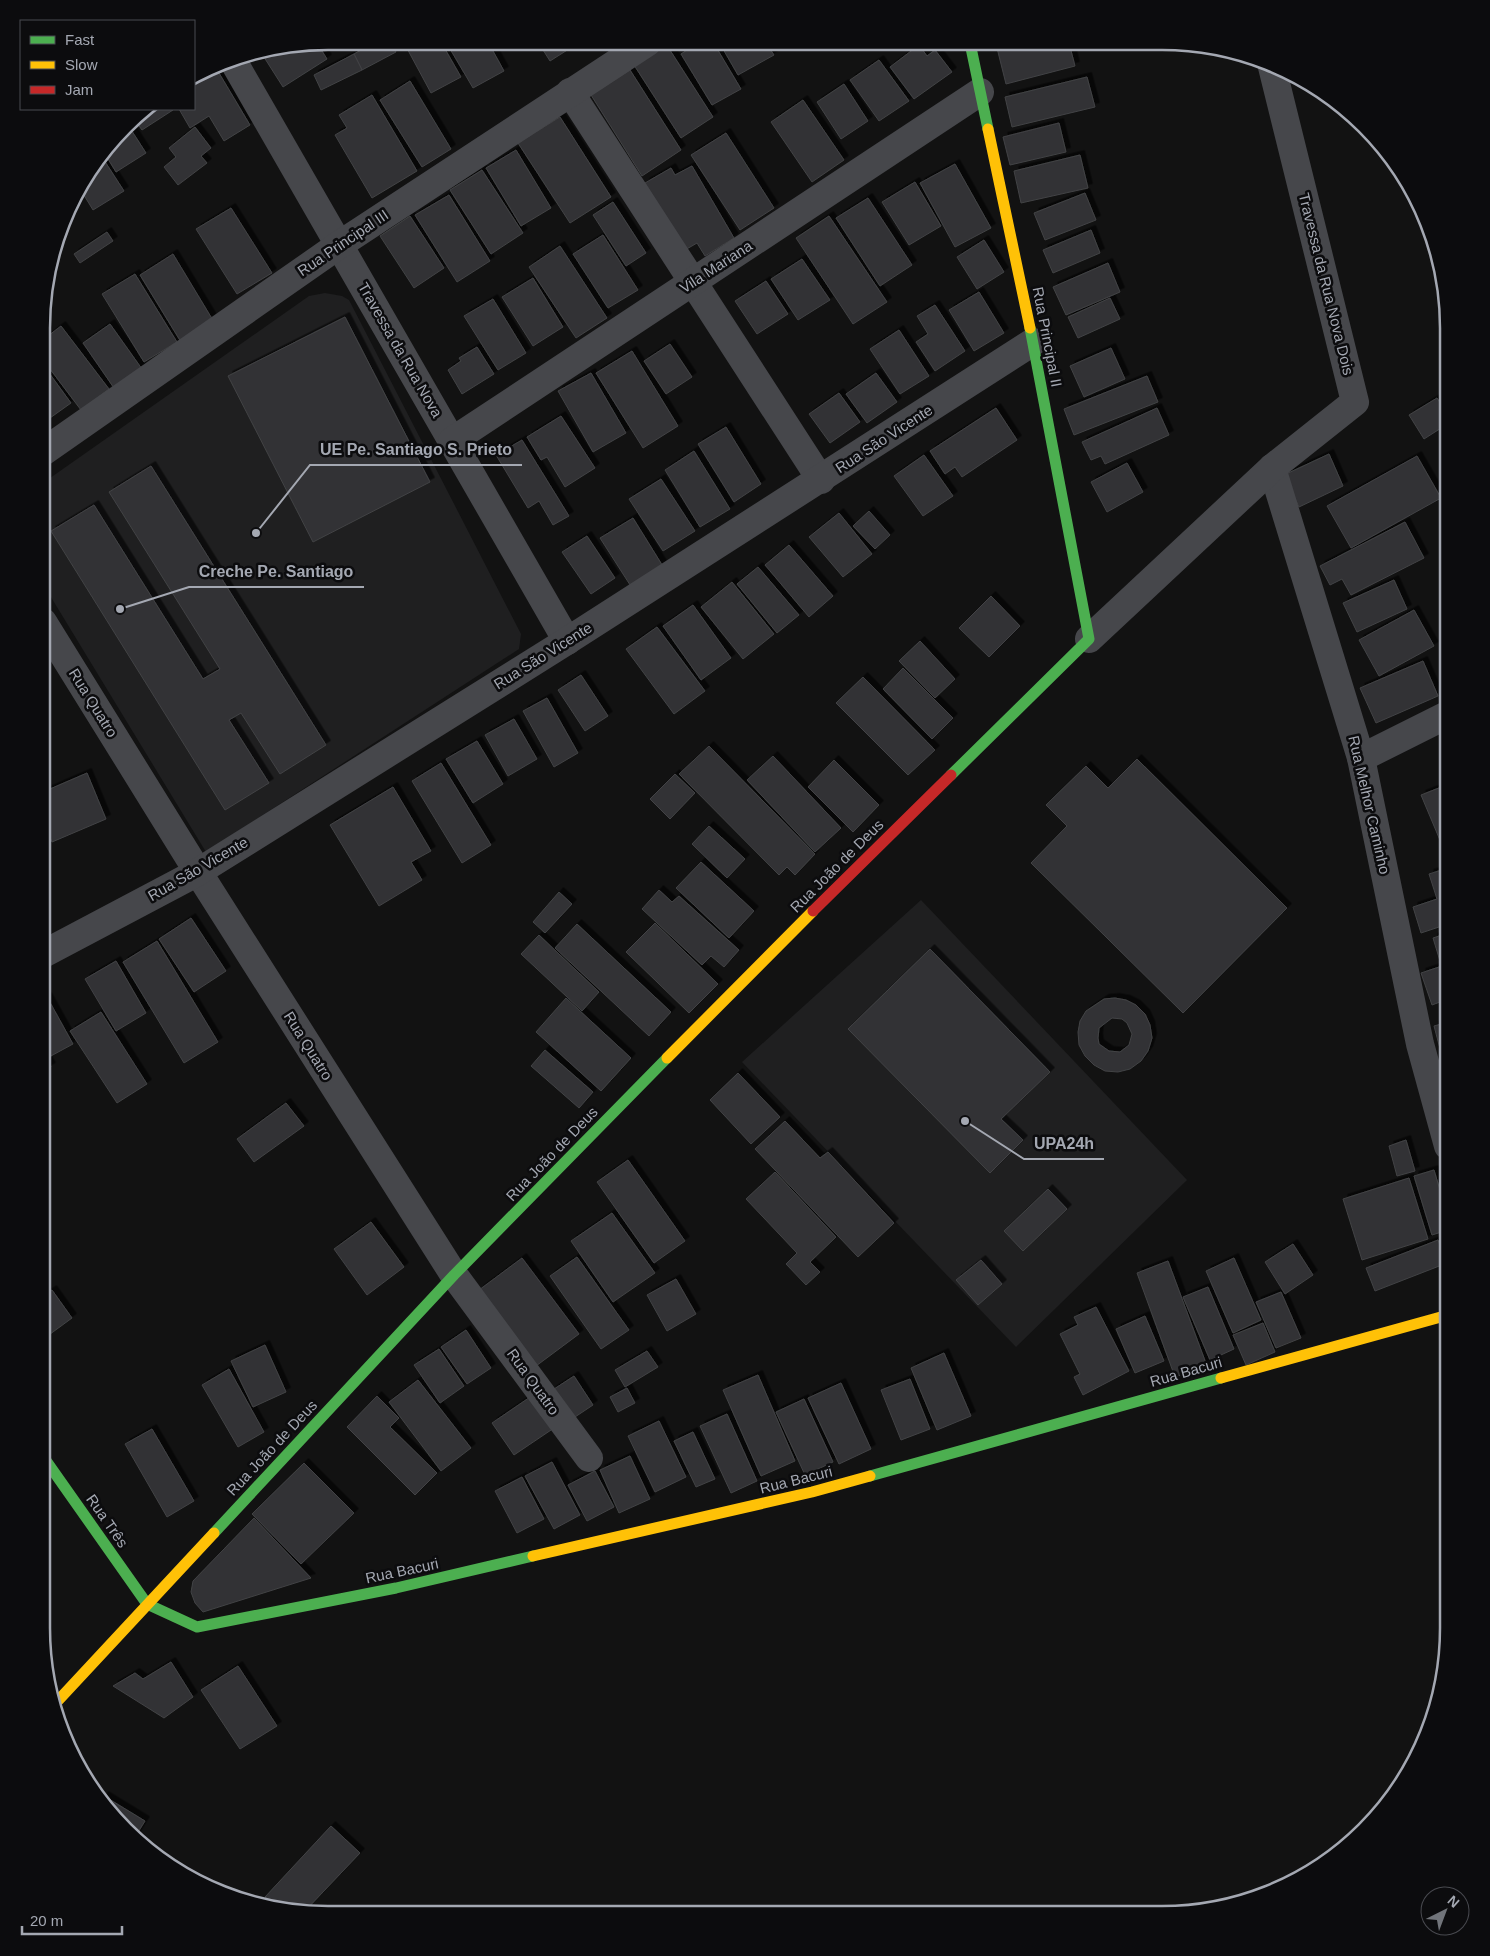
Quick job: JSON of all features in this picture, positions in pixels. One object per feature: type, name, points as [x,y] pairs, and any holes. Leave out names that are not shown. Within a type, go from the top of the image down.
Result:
[{"type":"street","name":"Rua Principal III","points":[[50,448],[339,245],[636,50]]},
{"type":"street","name":"Rua Principal II","points":[[971,50],[1033,342],[1089,639]]},
{"type":"street","name":"Travessa da Rua Nova","points":[[236,66],[567,641]]},
{"type":"street","name":"Travessa da Rua Nova Dois","points":[[1272,468],[1355,402],[1274,74]]},
{"type":"street","points":[[570,92],[821,480]]},
{"type":"street","name":"Vila Mariana","points":[[452,441],[980,92]]},
{"type":"street","name":"Rua São Vicente","points":[[50,950],[198,872],[821,480],[1033,342]]},
{"type":"street","points":[[1089,639],[1272,468]]},
{"type":"street","name":"Rua Melhor Caminho","points":[[1272,468],[1361,758],[1420,1044],[1440,1117]]},
{"type":"street","name":"Rua Quatro","points":[[50,633],[198,872],[454,1275],[589,1458]]},
{"type":"street","name":"Rua João de Deus","points":[[59,1700],[454,1275],[745,978],[1089,639]]},
{"type":"street","points":[[1361,758],[1440,718]]},
{"type":"street","name":"Rua Bacuri","points":[[147,1604],[197,1627],[396,1588],[812,1492],[1440,1317]]},
{"type":"street","name":"Rua Três","points":[[50,1466],[147,1604]]},
{"type":"shaded area","points":[[325,293],[342,296],[349,300],[521,634],[519,649],[206,852],[50,596],[50,478],[309,296]]},
{"type":"shaded area","points":[[921,900],[1187,1180],[1016,1347],[742,1062]]},
{"type":"building","points":[[322,50],[327,59],[283,87],[264,57],[292,52]]},
{"type":"building","points":[[361,50],[395,50],[396,52],[362,70],[354,54]]},
{"type":"building","points":[[408,50],[446,50],[461,77],[431,93]]},
{"type":"building","points":[[451,50],[492,50],[504,71],[473,88]]},
{"type":"building","points":[[543,50],[567,50],[550,61]]},
{"type":"building","points":[[657,50],[670,50],[713,117],[681,138],[634,65]]},
{"type":"building","points":[[687,50],[718,50],[741,89],[712,105],[681,54]]},
{"type":"building","points":[[724,50],[771,50],[774,55],[738,75]]},
{"type":"building","points":[[912,50],[923,50],[927,56],[935,50],[952,72],[914,99],[890,67]]},
{"type":"building","points":[[998,50],[1071,50],[1075,66],[1006,84]]},
{"type":"building","points":[[354,54],[362,70],[321,90],[314,75]]},
{"type":"building","points":[[879,60],[909,101],[879,121],[850,80]]},
{"type":"building","points":[[630,70],[681,150],[642,176],[591,95]]},
{"type":"building","points":[[219,73],[250,125],[224,141],[209,116],[190,128],[180,110],[195,110],[195,84]]},
{"type":"building","points":[[1087,77],[1095,107],[1012,127],[1005,97]]},
{"type":"building","points":[[410,81],[451,149],[422,167],[380,100]]},
{"type":"building","points":[[844,84],[868,121],[841,139],[817,102]]},
{"type":"building","points":[[372,95],[417,171],[372,198],[335,135],[347,128],[339,115]]},
{"type":"building","points":[[803,100],[844,160],[812,182],[771,122]]},
{"type":"building","points":[[156,110],[173,110],[142,130],[138,125]]},
{"type":"building","points":[[560,117],[611,197],[570,223],[518,143]]},
{"type":"building","points":[[1059,123],[1066,152],[1010,165],[1003,137]]},
{"type":"building","points":[[195,127],[211,148],[201,156],[207,163],[178,185],[164,167],[176,157],[169,148]]},
{"type":"building","points":[[132,131],[146,153],[116,172],[108,158]]},
{"type":"building","points":[[726,133],[774,208],[740,230],[691,155]]},
{"type":"building","points":[[516,150],[551,208],[521,226],[486,168]]},
{"type":"building","points":[[1080,155],[1088,188],[1021,203],[1014,171]]},
{"type":"building","points":[[105,162],[124,191],[93,210],[84,195]]},
{"type":"building","points":[[955,164],[991,228],[955,247],[920,183]]},
{"type":"building","points":[[692,166],[734,238],[705,256],[697,243],[685,250],[645,183],[671,168],[675,175]]},
{"type":"building","points":[[482,170],[523,233],[491,254],[450,190]]},
{"type":"building","points":[[915,182],[941,226],[909,245],[882,202]]},
{"type":"building","points":[[1085,193],[1096,220],[1045,240],[1034,213]]},
{"type":"building","points":[[449,195],[490,261],[457,282],[415,215]]},
{"type":"building","points":[[868,198],[912,265],[880,286],[836,218]]},
{"type":"building","points":[[613,202],[646,253],[626,266],[593,215]]},
{"type":"building","points":[[231,208],[272,273],[237,294],[196,229]]},
{"type":"building","points":[[410,216],[444,268],[414,288],[380,236]]},
{"type":"building","points":[[829,216],[887,302],[853,324],[796,238]]},
{"type":"building","points":[[1091,230],[1100,253],[1053,273],[1043,250]]},
{"type":"building","points":[[107,232],[113,241],[80,263],[74,254]]},
{"type":"building","points":[[603,235],[638,290],[608,308],[573,254]]},
{"type":"building","points":[[984,240],[1004,272],[977,289],[957,257]]},
{"type":"building","points":[[560,246],[607,318],[576,338],[529,267]]},
{"type":"building","points":[[173,254],[214,322],[181,342],[140,275]]},
{"type":"building","points":[[802,259],[830,300],[798,320],[771,279]]},
{"type":"building","points":[[1108,263],[1120,292],[1066,315],[1053,287]]},
{"type":"building","points":[[135,274],[177,342],[144,362],[102,294]]},
{"type":"building","points":[[533,278],[563,327],[533,346],[502,297]]},
{"type":"building","points":[[766,281],[788,314],[757,334],[735,301]]},
{"type":"building","points":[[979,292],[1004,333],[974,351],[949,310]]},
{"type":"building","points":[[1110,298],[1120,319],[1078,338],[1068,317]]},
{"type":"building","points":[[493,299],[526,353],[498,370],[464,316]]},
{"type":"building","points":[[935,305],[965,351],[935,371],[916,342],[928,334],[917,316]]},
{"type":"building","points":[[345,317],[430,482],[313,542],[228,376]]},
{"type":"building","points":[[110,324],[142,369],[114,388],[83,343]]},
{"type":"building","points":[[61,326],[109,389],[81,410],[50,369],[50,334]]},
{"type":"building","points":[[899,330],[929,376],[900,394],[870,349]]},
{"type":"building","points":[[670,344],[692,377],[666,394],[644,361]]},
{"type":"building","points":[[477,347],[494,374],[462,394],[448,370],[461,361],[459,358]]},
{"type":"building","points":[[1111,348],[1125,379],[1084,397],[1070,366]]},
{"type":"building","points":[[632,351],[678,426],[643,448],[596,373]]},
{"type":"building","points":[[591,373],[626,433],[593,452],[558,391]]},
{"type":"building","points":[[876,373],[897,402],[867,423],[846,394]]},
{"type":"building","points":[[50,374],[71,403],[50,418]]},
{"type":"building","points":[[1147,376],[1158,402],[1074,435],[1064,409]]},
{"type":"building","points":[[839,393],[860,422],[830,443],[809,414]]},
{"type":"building","points":[[1437,398],[1440,402],[1440,429],[1424,439],[1409,415]]},
{"type":"building","points":[[996,408],[1017,440],[962,477],[955,467],[945,474],[930,451]]},
{"type":"building","points":[[1157,408],[1169,435],[1105,464],[1101,456],[1091,460],[1082,442]]},
{"type":"building","points":[[561,416],[595,468],[565,487],[547,457],[541,460],[527,437]]},
{"type":"building","points":[[726,427],[761,484],[734,502],[698,444]]},
{"type":"building","points":[[522,440],[569,516],[553,525],[539,501],[528,508],[496,455]]},
{"type":"building","points":[[694,451],[730,509],[700,527],[665,470]]},
{"type":"building","points":[[1329,454],[1343,486],[1299,507],[1284,475]]},
{"type":"building","points":[[924,455],[953,496],[923,516],[894,476]]},
{"type":"building","points":[[1417,456],[1440,496],[1440,499],[1351,548],[1327,506]]},
{"type":"building","points":[[1127,463],[1143,492],[1107,512],[1091,482]]},
{"type":"building","points":[[151,466],[326,745],[280,774],[241,713],[229,720],[269,783],[225,810],[51,531],[94,505],[203,679],[220,669],[109,492]]},
{"type":"building","points":[[661,479],[695,531],[663,551],[629,499]]},
{"type":"building","points":[[869,511],[890,535],[875,549],[853,526]]},
{"type":"building","points":[[839,513],[872,554],[843,577],[809,537]]},
{"type":"building","points":[[633,518],[664,568],[632,588],[600,538]]},
{"type":"building","points":[[1405,522],[1424,558],[1351,595],[1342,579],[1330,585],[1320,566]]},
{"type":"building","points":[[587,536],[615,578],[591,594],[562,552]]},
{"type":"building","points":[[789,545],[833,596],[809,617],[765,565]]},
{"type":"building","points":[[758,567],[799,615],[777,633],[737,584]]},
{"type":"building","points":[[1394,580],[1407,609],[1357,632],[1343,603]]},
{"type":"building","points":[[732,582],[774,634],[743,659],[701,607]]},
{"type":"building","points":[[991,596],[1020,626],[989,657],[959,628]]},
{"type":"building","points":[[693,605],[731,658],[701,680],[663,626]]},
{"type":"building","points":[[1414,610],[1434,646],[1379,676],[1359,640]]},
{"type":"building","points":[[657,627],[705,691],[674,714],[626,649]]},
{"type":"building","points":[[920,641],[955,679],[935,698],[899,661]]},
{"type":"building","points":[[1423,661],[1438,696],[1376,723],[1360,688]]},
{"type":"building","points":[[903,668],[953,718],[932,739],[883,689]]},
{"type":"building","points":[[581,675],[608,716],[585,731],[558,690]]},
{"type":"building","points":[[863,677],[935,750],[908,775],[836,703]]},
{"type":"building","points":[[547,698],[578,753],[554,767],[523,711]]},
{"type":"building","points":[[514,719],[537,759],[508,776],[485,735]]},
{"type":"building","points":[[477,741],[503,784],[473,803],[446,759]]},
{"type":"building","points":[[709,746],[815,854],[795,875],[787,867],[779,875],[679,774]]},
{"type":"building","points":[[773,756],[841,828],[815,852],[747,780]]},
{"type":"building","points":[[1137,759],[1287,908],[1183,1013],[1031,863],[1067,826],[1046,805],[1086,766],[1108,788]]},
{"type":"building","points":[[834,760],[879,805],[853,832],[808,787]]},
{"type":"building","points":[[441,763],[491,845],[462,863],[412,781]]},
{"type":"building","points":[[87,773],[106,819],[52,842],[50,837],[50,789]]},
{"type":"building","points":[[675,774],[695,793],[670,819],[650,799]]},
{"type":"building","points":[[393,787],[431,851],[411,862],[422,880],[379,906],[330,825]]},
{"type":"building","points":[[1440,788],[1440,840],[1421,795]]},
{"type":"building","points":[[709,826],[745,859],[727,878],[692,844]]},
{"type":"building","points":[[701,862],[754,911],[729,938],[676,888]]},
{"type":"building","points":[[1440,871],[1440,927],[1421,933],[1413,907],[1437,899],[1429,874]]},
{"type":"building","points":[[659,890],[672,902],[679,896],[739,950],[724,967],[711,956],[702,965],[642,909]]},
{"type":"building","points":[[559,892],[572,904],[545,933],[533,922]]},
{"type":"building","points":[[191,918],[226,971],[194,992],[159,939]]},
{"type":"building","points":[[655,923],[718,984],[689,1013],[626,952]]},
{"type":"building","points":[[577,924],[671,1012],[649,1036],[555,948]]},
{"type":"building","points":[[539,935],[599,992],[582,1011],[521,954]]},
{"type":"building","points":[[1440,936],[1440,961],[1433,938]]},
{"type":"building","points":[[157,941],[218,1042],[184,1063],[123,962]]},
{"type":"building","points":[[930,949],[1050,1072],[1001,1119],[1023,1140],[990,1173],[848,1029]]},
{"type":"building","points":[[116,961],[146,1013],[116,1031],[85,979]]},
{"type":"building","points":[[1440,967],[1440,1002],[1432,1005],[1421,973]]},
{"type":"building","points":[[566,998],[631,1058],[601,1091],[536,1032]]},
{"type":"building","points":[[1104,999],[1126,1000],[1136,1005],[1145,1014],[1150,1025],[1152,1038],[1148,1051],[1141,1061],[1130,1069],[1118,1072],[1105,1071],[1094,1065],[1085,1056],[1079,1045],[1078,1032],[1080,1021],[1086,1011]],"holes":[[[1112,1018],[1122,1019],[1127,1023],[1132,1034],[1129,1045],[1120,1052],[1109,1051],[1099,1044],[1099,1028]]]},
{"type":"building","points":[[50,1002],[73,1044],[50,1056]]},
{"type":"building","points":[[101,1012],[147,1084],[117,1103],[70,1031]]},
{"type":"building","points":[[1440,1024],[1440,1049],[1434,1026]]},
{"type":"building","points":[[545,1050],[593,1092],[579,1108],[531,1066]]},
{"type":"building","points":[[738,1073],[780,1117],[751,1144],[710,1100]]},
{"type":"building","points":[[286,1103],[304,1126],[254,1162],[237,1139]]},
{"type":"building","points":[[785,1121],[820,1158],[828,1152],[894,1223],[858,1257],[755,1149]]},
{"type":"building","points":[[1406,1140],[1415,1171],[1397,1176],[1389,1146]]},
{"type":"building","points":[[628,1160],[685,1241],[654,1263],[597,1182]]},
{"type":"building","points":[[1434,1170],[1440,1190],[1440,1232],[1432,1235],[1414,1176]]},
{"type":"building","points":[[775,1172],[836,1237],[810,1262],[820,1272],[806,1285],[786,1264],[797,1253],[746,1199]]},
{"type":"building","points":[[1409,1178],[1428,1239],[1362,1260],[1343,1199]]},
{"type":"building","points":[[1048,1189],[1067,1209],[1023,1251],[1004,1231]]},
{"type":"building","points":[[612,1213],[655,1273],[613,1302],[571,1241]]},
{"type":"building","points":[[371,1222],[404,1267],[367,1295],[334,1249]]},
{"type":"building","points":[[1438,1240],[1440,1245],[1440,1266],[1375,1291],[1366,1268]]},
{"type":"building","points":[[1293,1244],[1313,1275],[1285,1294],[1265,1262]]},
{"type":"building","points":[[577,1257],[629,1330],[601,1349],[550,1276]]},
{"type":"building","points":[[522,1258],[579,1334],[536,1366],[479,1290]]},
{"type":"building","points":[[1234,1258],[1261,1320],[1233,1333],[1206,1271]]},
{"type":"building","points":[[981,1260],[1002,1284],[978,1305],[956,1280]]},
{"type":"building","points":[[1168,1261],[1207,1366],[1175,1377],[1137,1273]]},
{"type":"building","points":[[676,1279],[696,1314],[667,1331],[647,1295]]},
{"type":"building","points":[[1208,1287],[1234,1349],[1210,1360],[1183,1297]]},
{"type":"building","points":[[52,1290],[72,1318],[50,1334],[50,1291]]},
{"type":"building","points":[[1281,1292],[1301,1338],[1276,1348],[1256,1302]]},
{"type":"building","points":[[1096,1307],[1129,1371],[1083,1395],[1074,1377],[1080,1374],[1060,1334],[1078,1325],[1074,1317]]},
{"type":"building","points":[[1145,1316],[1164,1361],[1135,1373],[1116,1329]]},
{"type":"building","points":[[1263,1323],[1275,1352],[1246,1365],[1233,1335]]},
{"type":"building","points":[[466,1330],[491,1368],[467,1384],[441,1347]]},
{"type":"building","points":[[265,1345],[286,1392],[253,1407],[231,1361]]},
{"type":"building","points":[[439,1349],[464,1386],[440,1403],[414,1365]]},
{"type":"building","points":[[647,1351],[658,1367],[625,1387],[615,1370]]},
{"type":"building","points":[[944,1353],[971,1416],[937,1430],[911,1368]]},
{"type":"building","points":[[229,1369],[264,1432],[238,1447],[202,1385]]},
{"type":"building","points":[[758,1375],[795,1461],[761,1476],[723,1390]]},
{"type":"building","points":[[574,1376],[593,1405],[569,1421],[551,1391]]},
{"type":"building","points":[[910,1379],[930,1429],[901,1440],[881,1390]]},
{"type":"building","points":[[418,1380],[471,1448],[441,1471],[389,1402]]},
{"type":"building","points":[[841,1383],[871,1449],[839,1464],[808,1398]]},
{"type":"building","points":[[627,1388],[635,1403],[618,1412],[610,1397]]},
{"type":"building","points":[[536,1393],[557,1426],[514,1455],[492,1423]]},
{"type":"building","points":[[377,1396],[399,1418],[390,1427],[437,1473],[415,1495],[347,1427]]},
{"type":"building","points":[[804,1399],[833,1462],[805,1475],[776,1412]]},
{"type":"building","points":[[727,1414],[757,1481],[731,1493],[700,1426]]},
{"type":"building","points":[[659,1421],[686,1477],[655,1492],[628,1436]]},
{"type":"building","points":[[152,1429],[194,1501],[167,1517],[125,1444]]},
{"type":"building","points":[[693,1432],[715,1479],[696,1487],[674,1441]]},
{"type":"building","points":[[630,1456],[650,1499],[619,1513],[600,1470]]},
{"type":"building","points":[[552,1462],[580,1515],[554,1529],[525,1476]]},
{"type":"building","points":[[304,1463],[354,1513],[301,1564],[252,1514]]},
{"type":"building","points":[[595,1471],[614,1507],[587,1521],[568,1485]]},
{"type":"building","points":[[522,1477],[544,1519],[517,1533],[495,1491]]},
{"type":"building","points":[[254,1518],[311,1578],[203,1612],[195,1603],[191,1592],[193,1581]]},
{"type":"building","points":[[171,1662],[193,1697],[164,1718],[113,1686],[135,1673],[143,1679]]},
{"type":"building","points":[[238,1666],[277,1726],[240,1749],[201,1690]]},
{"type":"building","points":[[108,1799],[145,1821],[138,1831]]},
{"type":"building","points":[[331,1826],[360,1853],[311,1905],[274,1901],[265,1897]]},
{"type":"traffic: fast","points":[[971,50],[988,129]]},
{"type":"traffic: fast","points":[[951,775],[1089,639],[1030,328]]},
{"type":"traffic: fast","points":[[214,1533],[454,1275],[667,1058]]},
{"type":"traffic: fast","points":[[870,1476],[1221,1378]]},
{"type":"traffic: fast","points":[[50,1466],[147,1604],[197,1627],[396,1588],[533,1556]]},
{"type":"traffic: slow","points":[[988,129],[1030,328]]},
{"type":"traffic: slow","points":[[667,1058],[813,911]]},
{"type":"traffic: slow","points":[[1221,1378],[1440,1317]]},
{"type":"traffic: slow","points":[[533,1556],[812,1492],[870,1476]]},
{"type":"traffic: slow","points":[[59,1700],[214,1533]]},
{"type":"traffic: jam","points":[[813,911],[951,775]]},
{"type":"place","name":"UE Pe. Santiago S. Prieto","points":[[256,533]]},
{"type":"place","name":"Creche Pe. Santiago","points":[[120,609]]},
{"type":"place","name":"UPA24h","points":[[965,1121]]}]
